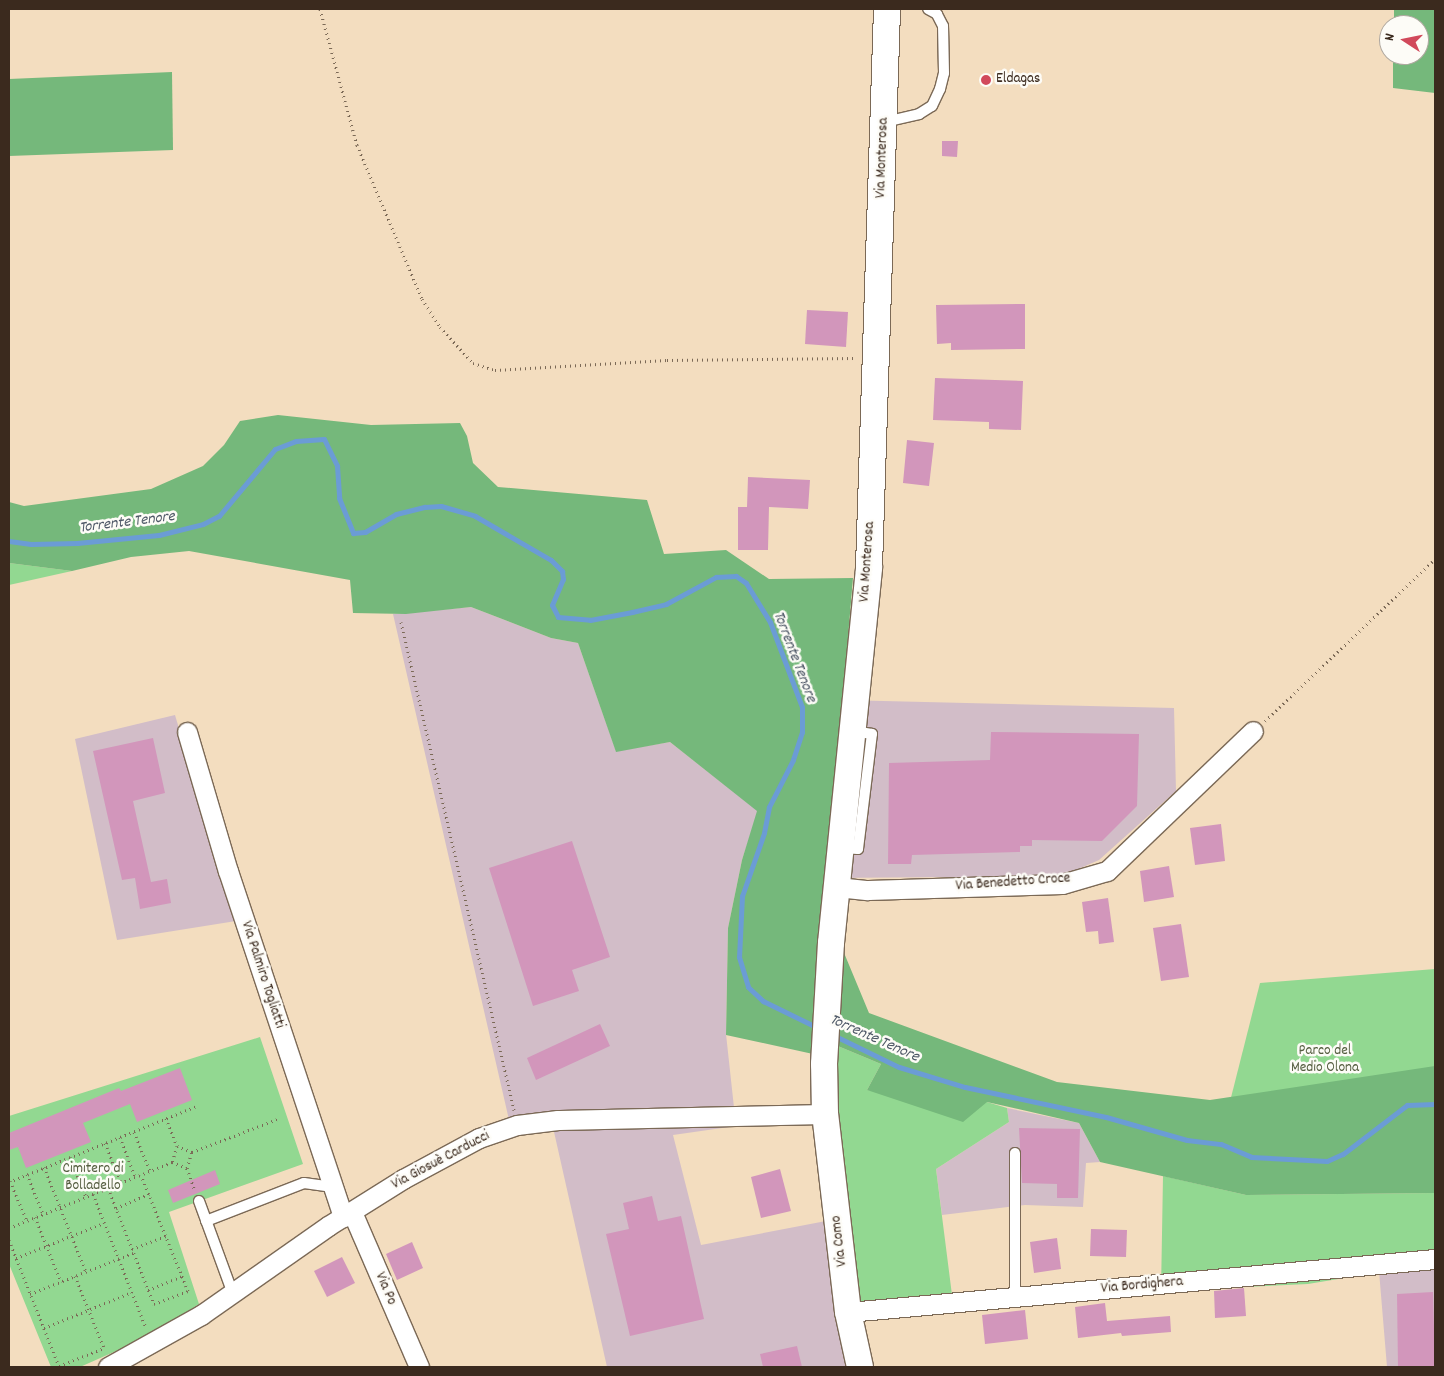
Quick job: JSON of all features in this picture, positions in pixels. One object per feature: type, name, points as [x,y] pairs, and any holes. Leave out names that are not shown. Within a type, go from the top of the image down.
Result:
[{"type":"main road","name":"Via Monterosa","points":[[825,1114],[824,1064],[827,997],[836,887],[869,567],[887,9]]},
{"type":"main road","name":"Via Como","points":[[825,1114],[848,1312],[860,1367]]},
{"type":"street","name":"Via Palmiro Togliatti","points":[[187,732],[228,871],[333,1187],[347,1214]]},
{"type":"street","name":"Via Benedetto Croce","points":[[836,887],[868,890],[1062,884],[1107,871],[1253,732]]},
{"type":"street","name":"Via Giosuè Carducci","points":[[108,1367],[233,1294],[347,1214],[479,1138],[517,1125],[568,1119],[825,1114]]},
{"type":"street","name":"Via Po","points":[[347,1214],[419,1367]]},
{"type":"street","name":"Via Bordighera","points":[[848,1312],[1435,1259]]},
{"type":"lane","points":[[884,122],[920,114],[932,106],[940,89],[944,74],[943,26],[937,14],[928,9]]},
{"type":"lane","points":[[1015,1297],[1016,1153]]},
{"type":"lane","points":[[206,1222],[304,1183],[333,1187]]},
{"type":"lane","points":[[199,1202],[233,1294]]},
{"type":"path","points":[[320,9],[357,145],[422,299],[452,342],[473,363],[495,370],[667,360],[877,358]]},
{"type":"path","points":[[1253,732],[1434,562]]},
{"type":"path","points":[[401,622],[517,1125]]},
{"type":"path","points":[[26,1221],[10,1182],[195,1107]]},
{"type":"path","points":[[166,1118],[177,1146],[172,1162]]},
{"type":"path","points":[[177,1146],[192,1152],[280,1118]]},
{"type":"path","points":[[134,1132],[150,1171]]},
{"type":"path","points":[[120,1137],[135,1177]]},
{"type":"path","points":[[105,1143],[121,1183]]},
{"type":"path","points":[[192,1152],[186,1168],[199,1202]]},
{"type":"path","points":[[70,1157],[86,1197]]},
{"type":"path","points":[[9,1228],[172,1162],[186,1168]]},
{"type":"path","points":[[44,1168],[86,1272]]},
{"type":"path","points":[[27,1174],[43,1214]]},
{"type":"path","points":[[108,1188],[154,1304],[188,1291],[142,1175]]},
{"type":"path","points":[[92,1194],[147,1331],[138,1334]]},
{"type":"path","points":[[116,1208],[149,1194]]},
{"type":"path","points":[[35,1217],[61,1282]]},
{"type":"path","points":[[16,1258],[104,1223]]},
{"type":"path","points":[[30,1294],[118,1259],[166,1236]]},
{"type":"path","points":[[9,1240],[59,1366],[112,1345]]},
{"type":"path","points":[[75,1276],[104,1348]]},
{"type":"path","points":[[148,1290],[182,1276]]},
{"type":"path","points":[[44,1328],[132,1292]]},
{"type":"shaded area","points":[[471,607],[551,638],[578,643],[616,751],[670,742],[758,811],[742,860],[728,928],[726,1034],[736,1126],[673,1135],[701,1245],[826,1221],[848,1367],[607,1367],[552,1123],[512,1133],[393,614]]},
{"type":"shaded area","points":[[842,700],[1174,708],[1176,791],[1099,860],[1062,876],[828,878]]},
{"type":"shaded area","points":[[175,715],[236,921],[117,940],[75,739]]},
{"type":"shaded area","points":[[1007,1108],[1079,1123],[1100,1162],[1086,1163],[1083,1207],[1025,1205],[942,1215],[936,1169],[1009,1122]]},
{"type":"shaded area","points":[[1435,1263],[1435,1367],[1387,1367],[1379,1271]]},
{"type":"green space","points":[[1394,9],[1435,9],[1435,93],[1393,88],[1393,65],[1429,65],[1429,15],[1394,15]]},
{"type":"green space","points":[[172,72],[173,150],[9,156],[9,79]]},
{"type":"green space","points":[[278,415],[371,425],[460,423],[467,436],[473,463],[498,487],[647,500],[664,554],[726,550],[769,579],[853,578],[813,1054],[726,1035],[728,928],[742,860],[757,811],[670,742],[616,752],[578,643],[551,638],[471,607],[406,614],[353,613],[350,580],[189,551],[131,557],[72,571],[9,563],[9,502],[24,506],[151,489],[203,466],[224,445],[240,421]]},
{"type":"green space","points":[[9,563],[72,571],[9,585]]},
{"type":"green space","points":[[842,948],[869,1013],[1057,1082],[1210,1100],[1435,1066],[1435,1193],[1246,1195],[1100,1162],[1079,1123],[987,1102],[963,1122],[867,1090],[881,1064],[833,1044]]},
{"type":"green space","name":"Parco del Medio Olona","points":[[1435,969],[1435,1101],[1220,1141],[1260,983]]},
{"type":"green space","name":"Cimitero di Bolladello","points":[[260,1037],[303,1164],[169,1212],[199,1304],[150,1336],[80,1367],[51,1367],[9,1264],[9,1116]]},
{"type":"green space","points":[[833,1044],[881,1064],[867,1090],[987,1102],[1007,1108],[1009,1122],[936,1169],[952,1295],[860,1302],[836,1112]]},
{"type":"green space","points":[[1163,1176],[1246,1195],[1435,1193],[1435,1263],[1308,1284],[1161,1291]]},
{"type":"building","points":[[942,141],[958,141],[957,157],[942,156]]},
{"type":"building","points":[[1025,304],[1025,349],[951,350],[951,343],[937,344],[936,305]]},
{"type":"building","points":[[807,310],[848,312],[846,347],[805,344]]},
{"type":"building","points":[[935,378],[1023,381],[1021,430],[989,429],[989,422],[933,420]]},
{"type":"building","points":[[907,440],[934,443],[929,486],[903,483]]},
{"type":"building","points":[[748,477],[810,480],[808,509],[769,507],[768,550],[738,550],[738,507],[747,507]]},
{"type":"building","points":[[991,732],[1139,734],[1137,806],[1102,841],[1032,840],[1032,846],[1020,846],[1020,852],[912,855],[911,864],[888,864],[889,763],[990,760]]},
{"type":"building","points":[[153,738],[165,793],[133,801],[151,882],[167,879],[171,903],[140,909],[135,878],[122,880],[93,751]]},
{"type":"building","points":[[1221,824],[1225,861],[1195,865],[1190,828]]},
{"type":"building","points":[[572,841],[610,957],[572,970],[579,991],[533,1006],[489,868]]},
{"type":"building","points":[[1169,866],[1174,897],[1144,902],[1140,871]]},
{"type":"building","points":[[1108,898],[1114,942],[1099,944],[1098,931],[1086,932],[1082,902]]},
{"type":"building","points":[[1181,924],[1189,977],[1161,981],[1153,928]]},
{"type":"building","points":[[600,1024],[610,1046],[536,1080],[527,1058]]},
{"type":"building","points":[[180,1068],[192,1100],[137,1122],[130,1104],[83,1123],[91,1142],[26,1168],[18,1147],[9,1150],[9,1133],[119,1088],[121,1091]]},
{"type":"building","points":[[1019,1128],[1080,1129],[1078,1198],[1057,1198],[1057,1184],[1022,1183]]},
{"type":"building","points":[[780,1169],[791,1211],[761,1218],[751,1177]]},
{"type":"building","points":[[215,1170],[220,1184],[173,1203],[168,1190]]},
{"type":"building","points":[[652,1196],[658,1221],[681,1216],[704,1319],[630,1336],[606,1234],[629,1229],[623,1203]]},
{"type":"building","points":[[1091,1229],[1127,1230],[1126,1257],[1090,1256]]},
{"type":"building","points":[[1057,1238],[1061,1269],[1034,1273],[1030,1242]]},
{"type":"building","points":[[412,1242],[423,1268],[397,1280],[386,1254]]},
{"type":"building","points":[[342,1257],[355,1283],[327,1297],[314,1271]]},
{"type":"building","points":[[1244,1288],[1246,1316],[1215,1318],[1214,1291]]},
{"type":"building","points":[[1433,1292],[1435,1367],[1398,1367],[1397,1294]]},
{"type":"building","points":[[1105,1303],[1107,1321],[1170,1316],[1171,1332],[1122,1336],[1121,1333],[1078,1338],[1075,1307]]},
{"type":"building","points":[[1025,1310],[1028,1339],[985,1344],[982,1315]]},
{"type":"building","points":[[797,1346],[802,1367],[763,1367],[760,1354]]},
{"type":"waterway","name":"Torrente Tenore","points":[[9,541],[31,544],[77,543],[159,535],[203,524],[219,516],[275,449],[296,441],[324,439],[337,466],[339,498],[353,533],[365,532],[396,514],[425,507],[441,506],[475,516],[551,560],[562,571],[563,579],[552,605],[558,617],[590,620],[632,612],[666,604],[716,577],[736,576],[746,583],[770,622],[802,707],[802,732],[793,760],[769,807],[764,833],[742,896],[739,957],[748,987],[763,1001],[818,1028]]},
{"type":"waterway","name":"Torrente Tenore","points":[[833,1035],[899,1067],[965,1087],[1106,1117],[1187,1140],[1221,1144],[1251,1157],[1327,1161],[1343,1154],[1407,1105],[1435,1104]]},
{"type":"place","name":"Eldagas","points":[[986,80]]}]
